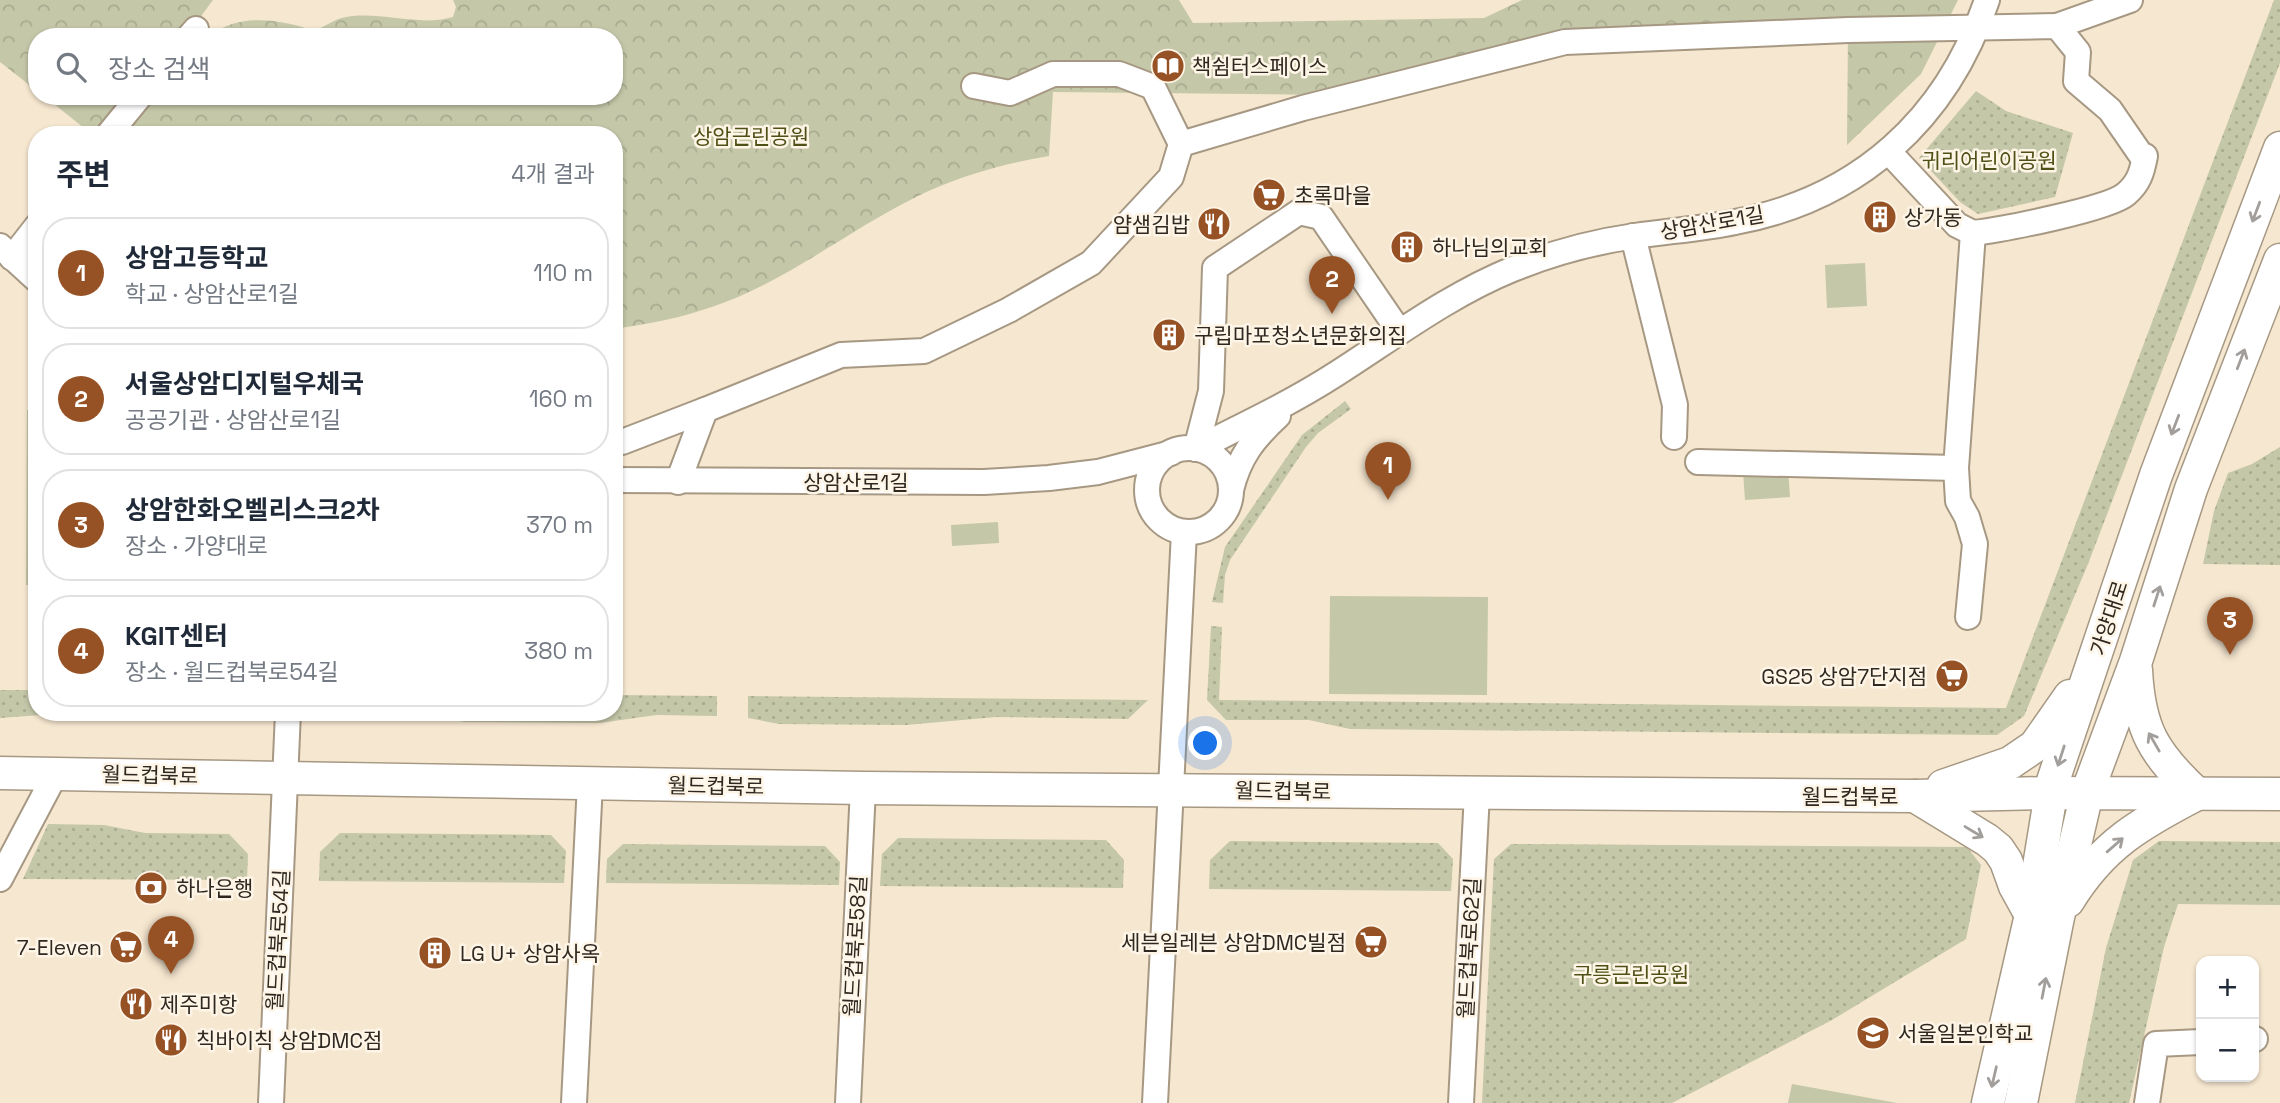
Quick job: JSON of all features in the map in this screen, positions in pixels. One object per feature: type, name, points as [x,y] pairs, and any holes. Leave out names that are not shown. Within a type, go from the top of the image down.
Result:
[{"type":"main road","name":"가양대로","points":[[2021,1103],[2045,916],[2050,793],[2156,475],[2280,148]]},
{"type":"main road","name":"가양대로","points":[[1988,1103],[2045,916],[2136,662],[2191,489],[2280,260]]},
{"type":"main road","points":[[1915,796],[2010,763],[2035,746],[2099,648]]},
{"type":"main road","points":[[1915,796],[1998,849],[2006,861],[2015,886],[2045,916],[2115,843],[2152,817],[2197,794],[2169,768],[2149,736],[2138,700],[2136,662]]},
{"type":"main road","name":"월드컵북로","points":[[0,773],[863,788],[1915,796],[2050,793],[2280,794]]},
{"type":"street","name":"상암산로1길","points":[[1296,399],[1434,309],[1512,270],[1556,254],[1633,236],[1735,222],[1782,210],[1825,194],[1862,172],[1888,152],[1920,120],[1962,61],[1987,0]]},
{"type":"street","points":[[1181,144],[1303,108],[1565,42],[1847,30],[2057,26],[2130,0]]},
{"type":"street","points":[[1888,152],[1957,225],[1973,233],[2096,207],[2125,196],[2141,177],[2143,156],[2110,110],[2076,80],[2078,52],[2057,26]]},
{"type":"street","points":[[623,442],[841,355],[924,351],[1009,310],[1091,263],[1171,177],[1181,144],[1153,87],[1119,74],[1053,74],[1010,93],[974,86]]},
{"type":"street","points":[[115,126],[133,105]]},
{"type":"street","points":[[1196,449],[1211,391],[1215,268],[1299,212],[1321,217],[1399,331]]},
{"type":"street","points":[[1968,617],[1975,544],[1967,517],[1958,501],[1956,468],[1973,233]]},
{"type":"street","points":[[28,234],[6,252],[28,272]]},
{"type":"street","points":[[1633,236],[1675,405],[1674,437]]},
{"type":"street","points":[[1196,449],[1296,399]]},
{"type":"street","points":[[1231,491],[1227,473],[1219,461],[1196,449],[1181,449],[1157,464],[1147,491],[1154,514],[1169,527],[1184,532],[1208,528],[1220,519],[1228,506],[1237,467],[1247,450],[1264,429],[1296,399]]},
{"type":"street","points":[[678,482],[705,410]]},
{"type":"street","name":"상암산로1길","points":[[623,480],[984,482],[1098,472],[1171,453]]},
{"type":"street","points":[[1698,462],[1956,468]]},
{"type":"street","points":[[1098,472],[1125,480],[1138,488],[1149,501]]},
{"type":"street","points":[[1155,1103],[1184,532]]},
{"type":"street","points":[[286,777],[288,721]]},
{"type":"street","points":[[0,878],[56,773]]},
{"type":"street","name":"월드컵북로54길","points":[[271,1103],[286,777]]},
{"type":"street","points":[[574,1103],[590,783]]},
{"type":"street","name":"월드컵북로58길","points":[[848,1103],[863,788]]},
{"type":"street","name":"월드컵북로62길","points":[[1461,1103],[1477,793]]},
{"type":"street","points":[[2147,1103],[2156,1044],[2196,1042]]},
{"type":"green space","name":"상암근린공원","points":[[0,0],[213,0],[196,23],[202,28],[28,28],[28,84],[0,62]]},
{"type":"green space","name":"상암근린공원","points":[[453,0],[1179,0],[1193,23],[1484,18],[1522,0],[1958,0],[1921,74],[1847,145],[1848,30],[1701,30],[1331,95],[1053,92],[1049,156],[981,172],[932,190],[893,209],[784,274],[738,297],[678,317],[623,328],[623,126],[82,126],[55,105],[623,105],[623,28],[321,28],[338,19],[359,16],[440,20],[453,17],[456,7]]},
{"type":"green space","points":[[2274,0],[2280,0],[2280,63],[2088,564],[2024,716],[1997,735],[1350,729],[1309,720],[1226,720],[1207,700],[1211,626],[1222,627],[1219,700],[2006,708]]},
{"type":"green space","name":"상암근린공원","points":[[262,20],[304,28],[222,28],[235,23]]},
{"type":"green space","name":"귀리어린이공원","points":[[1976,91],[2006,111],[2073,133],[2055,197],[1978,214],[1960,202],[1919,158]]},
{"type":"green space","points":[[1865,263],[1867,306],[1827,308],[1825,265]]},
{"type":"green space","points":[[1345,401],[1351,409],[1318,433],[1306,447],[1230,560],[1225,575],[1223,603],[1212,602],[1225,547],[1302,435]]},
{"type":"green space","points":[[27,410],[28,410],[28,585]]},
{"type":"green space","points":[[2280,447],[2280,565],[2203,564],[2214,511],[2228,473],[2252,464]]},
{"type":"green space","points":[[1788,468],[1790,497],[1745,500],[1743,471]]},
{"type":"green space","points":[[998,522],[999,543],[952,546],[951,525]]},
{"type":"green space","points":[[1330,596],[1488,597],[1487,695],[1329,694]]},
{"type":"green space","points":[[0,690],[28,690],[28,716],[0,718]]},
{"type":"green space","points":[[623,695],[717,696],[717,716],[656,715],[623,720]]},
{"type":"green space","points":[[748,696],[1148,700],[1128,719],[996,717],[906,725],[779,724],[748,718]]},
{"type":"green space","points":[[459,721],[614,721],[600,723]]},
{"type":"green space","points":[[48,824],[104,825],[145,833],[229,834],[248,854],[247,880],[23,879]]},
{"type":"green space","points":[[340,833],[551,835],[566,851],[564,883],[319,881],[320,852]]},
{"type":"green space","points":[[898,838],[1106,840],[1124,860],[1123,888],[880,886],[882,854]]},
{"type":"green space","points":[[1230,841],[1438,843],[1453,859],[1451,891],[1209,889],[1210,860]]},
{"type":"green space","points":[[2159,841],[2280,842],[2280,905],[2178,904],[2164,947],[2129,1103],[2075,1103],[2106,948],[2133,860]]},
{"type":"green space","points":[[623,844],[825,846],[840,862],[839,885],[606,883],[607,859]]},
{"type":"green space","name":"구릉근린공원","points":[[1511,844],[1967,847],[1981,865],[1966,939],[1832,1020],[1672,1103],[1482,1103],[1494,859]]},
{"type":"green space","points":[[1792,1084],[1897,1103],[1788,1103]]},
{"type":"place","name":"책쉼터스페이스","points":[[1168,66]]},
{"type":"place","name":"초록마을","points":[[1269,195]]},
{"type":"place","name":"상가동","points":[[1880,217]]},
{"type":"place","name":"얌샘김밥","points":[[1214,224]]},
{"type":"place","name":"하나님의교회","points":[[1407,247]]},
{"type":"place","name":"서울상암디지털우체국","points":[[1332,314]]},
{"type":"place","name":"구립마포청소년문화의집","points":[[1169,335]]},
{"type":"place","name":"상암고등학교","points":[[1388,500]]},
{"type":"place","name":"상암한화오벨리스크2차","points":[[2230,655]]},
{"type":"place","name":"GS25 상암7단지점","points":[[1952,676]]},
{"type":"place","name":"하나은행","points":[[151,888]]},
{"type":"place","name":"세븐일레븐 상암DMC빌점","points":[[1371,942]]},
{"type":"place","name":"7-Eleven","points":[[126,947]]},
{"type":"place","name":"LG U+ 상암사옥","points":[[435,953]]},
{"type":"place","name":"KGIT센터","points":[[171,974]]},
{"type":"place","name":"제주미항","points":[[136,1004]]},
{"type":"place","name":"서울일본인학교","points":[[1873,1033]]},
{"type":"place","name":"칙바이칙 상암DMC점","points":[[171,1040]]}]
